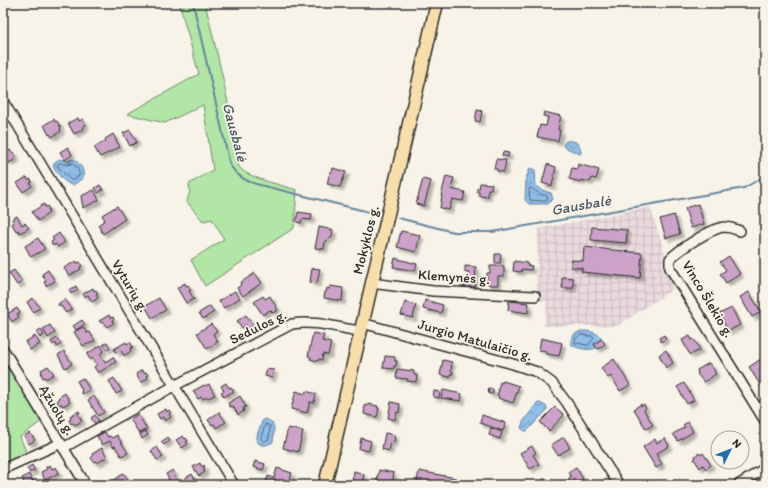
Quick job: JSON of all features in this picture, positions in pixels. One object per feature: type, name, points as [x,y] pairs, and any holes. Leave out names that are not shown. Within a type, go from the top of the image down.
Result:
[{"type":"main road","name":"Mokyklos g.","points":[[325,485],[437,3]]},
{"type":"street","name":"Vyturių g.","points":[[3,101],[234,485]]},
{"type":"street","name":"Vinco Šlekio g.","points":[[740,231],[730,227],[716,229],[676,253],[670,259],[670,268],[765,421]]},
{"type":"street","name":"Klemynės g.","points":[[371,282],[433,291],[535,296]]},
{"type":"street","name":"Sedulos g.","points":[[3,470],[62,446],[292,324],[312,323],[361,327]]},
{"type":"street","name":"Jurgio Matulaičio g.","points":[[361,327],[513,364],[537,372],[552,383],[567,403],[619,485]]},
{"type":"street","name":"Ąžuolų g.","points":[[3,349],[86,485]]},
{"type":"street","points":[[738,485],[765,468]]},
{"type":"shaded area","points":[[650,207],[666,256],[665,268],[676,287],[617,326],[544,326],[547,301],[536,300],[538,229]]},
{"type":"green space","points":[[179,3],[205,3],[228,101],[235,154],[240,168],[254,177],[297,190],[294,228],[205,286],[191,260],[224,239],[212,219],[203,221],[187,202],[190,191],[189,184],[213,170],[203,105],[165,123],[127,114],[199,74]]},
{"type":"green space","points":[[4,361],[42,421],[20,437],[27,454],[6,463],[3,460]]},
{"type":"water","points":[[566,141],[573,141],[577,143],[580,147],[581,153],[580,154],[564,147],[563,145]]},
{"type":"water","points":[[59,159],[67,161],[73,159],[76,161],[83,170],[83,178],[73,185],[64,180],[53,165]]},
{"type":"water","points":[[530,168],[535,170],[536,186],[551,193],[553,199],[548,204],[529,204],[525,200],[526,178]]},
{"type":"water","points":[[581,331],[589,331],[602,338],[594,344],[596,348],[583,349],[571,344],[571,339],[573,336]]},
{"type":"water","points":[[537,403],[547,407],[547,410],[527,431],[525,431],[521,428],[523,422]]},
{"type":"water","points":[[264,419],[273,424],[274,430],[273,442],[262,445],[258,443],[257,438]]},
{"type":"building","points":[[477,110],[482,111],[480,122],[475,121]]},
{"type":"building","points":[[544,112],[561,116],[558,130],[560,130],[558,141],[537,137],[540,125],[546,126],[548,117],[543,116]]},
{"type":"building","points":[[78,118],[79,121],[83,119],[86,125],[83,126],[84,129],[74,134],[68,123]]},
{"type":"building","points":[[54,119],[55,122],[57,121],[61,131],[52,137],[50,134],[49,135],[44,125]]},
{"type":"building","points":[[130,130],[137,142],[130,146],[123,133]]},
{"type":"building","points":[[113,134],[120,147],[100,157],[94,147],[106,141],[105,139]]},
{"type":"building","points":[[68,147],[72,155],[65,160],[60,152]]},
{"type":"building","points":[[10,150],[16,155],[14,156],[16,159],[9,163],[7,159],[4,161],[3,154]]},
{"type":"building","points":[[503,152],[509,153],[508,157],[502,156]]},
{"type":"building","points":[[496,159],[506,160],[504,172],[494,169]]},
{"type":"building","points":[[547,164],[556,167],[552,186],[542,183]]},
{"type":"building","points":[[578,164],[599,170],[596,179],[592,178],[590,182],[581,180],[581,182],[569,179],[572,168],[577,169]]},
{"type":"building","points":[[333,168],[346,172],[340,187],[327,184],[330,172],[332,172]]},
{"type":"building","points":[[446,176],[454,178],[451,189],[465,192],[463,201],[452,199],[449,210],[440,208],[441,196]]},
{"type":"building","points":[[27,177],[28,180],[31,179],[32,182],[30,183],[32,186],[23,192],[17,183]]},
{"type":"building","points":[[423,179],[431,181],[424,206],[416,204]]},
{"type":"building","points":[[480,183],[492,184],[491,189],[488,189],[488,197],[479,196],[477,188],[479,189]]},
{"type":"building","points":[[100,185],[103,190],[98,193],[95,188]]},
{"type":"building","points":[[94,190],[99,200],[83,208],[81,196]]},
{"type":"building","points":[[44,204],[45,207],[47,206],[49,209],[49,213],[38,221],[32,212]]},
{"type":"building","points":[[698,204],[704,224],[691,228],[685,208]]},
{"type":"building","points":[[117,206],[125,219],[103,234],[98,225],[105,220],[102,215]]},
{"type":"building","points":[[298,212],[312,214],[311,220],[302,219],[301,223],[296,222]]},
{"type":"building","points":[[674,215],[680,234],[666,238],[660,219]]},
{"type":"building","points":[[17,216],[22,225],[25,223],[29,228],[20,233],[18,230],[16,231],[12,224],[14,223],[12,219]]},
{"type":"building","points":[[319,227],[333,230],[332,237],[325,242],[324,249],[315,248]]},
{"type":"building","points":[[592,227],[627,230],[626,243],[591,240]]},
{"type":"building","points":[[401,231],[420,235],[416,252],[397,247]]},
{"type":"building","points":[[59,233],[65,242],[58,247],[56,244],[53,246],[51,242],[54,240],[52,238]]},
{"type":"building","points":[[38,238],[45,249],[31,257],[25,246]]},
{"type":"building","points":[[584,247],[642,253],[640,278],[582,272],[582,268],[571,267],[571,260],[583,261]]},
{"type":"building","points":[[495,254],[501,254],[500,263],[495,263]]},
{"type":"building","points":[[729,256],[740,274],[726,283],[720,274],[726,270],[720,262]]},
{"type":"building","points":[[395,258],[417,264],[415,271],[393,267]]},
{"type":"building","points":[[76,261],[77,263],[80,262],[82,266],[80,267],[81,269],[69,276],[64,268]]},
{"type":"building","points":[[514,261],[527,263],[527,265],[532,266],[531,270],[522,269],[521,272],[513,271]]},
{"type":"building","points":[[465,266],[476,267],[475,287],[464,287],[465,280],[468,280],[469,272],[465,272]]},
{"type":"building","points":[[490,266],[504,266],[504,276],[498,276],[498,285],[490,285],[487,283],[487,273],[490,273]]},
{"type":"building","points":[[312,268],[320,269],[317,283],[310,282]]},
{"type":"building","points":[[14,270],[22,282],[17,285],[9,273]]},
{"type":"building","points":[[48,270],[55,281],[46,286],[44,282],[46,281],[42,274]]},
{"type":"building","points":[[255,273],[262,283],[243,296],[237,288],[241,285],[240,283]]},
{"type":"building","points":[[562,277],[573,278],[573,288],[562,288]]},
{"type":"building","points":[[185,283],[191,290],[189,291],[194,299],[186,303],[177,288]]},
{"type":"building","points":[[76,286],[78,290],[71,294],[69,290]]},
{"type":"building","points":[[330,286],[343,288],[342,301],[324,298],[327,288],[330,289]]},
{"type":"building","points":[[93,288],[94,291],[96,290],[98,293],[96,294],[98,298],[92,302],[88,295],[85,297],[83,294]]},
{"type":"building","points":[[235,291],[240,298],[224,308],[219,301]]},
{"type":"building","points":[[749,292],[761,312],[752,317],[740,297]]},
{"type":"building","points":[[263,296],[265,299],[270,296],[278,310],[273,313],[270,310],[263,315],[254,302]]},
{"type":"building","points":[[33,298],[40,308],[33,312],[27,302]]},
{"type":"building","points":[[159,298],[166,310],[152,318],[145,306]]},
{"type":"building","points":[[65,299],[72,309],[66,313],[58,304]]},
{"type":"building","points":[[425,300],[443,305],[441,313],[423,309]]},
{"type":"building","points":[[509,301],[529,303],[528,313],[508,310]]},
{"type":"building","points":[[405,302],[416,305],[413,318],[401,315]]},
{"type":"building","points":[[210,306],[214,312],[203,319],[199,313]]},
{"type":"building","points":[[17,308],[20,313],[17,314],[19,317],[12,322],[7,314]]},
{"type":"building","points":[[732,308],[740,325],[728,331],[719,314]]},
{"type":"building","points":[[109,315],[111,318],[113,317],[114,320],[112,321],[114,323],[107,327],[104,322],[101,323],[99,321]]},
{"type":"building","points":[[246,315],[254,326],[249,329],[246,325],[242,328],[237,321]]},
{"type":"building","points":[[82,320],[85,324],[76,330],[73,326]]},
{"type":"building","points":[[211,324],[217,331],[213,334],[218,342],[207,349],[197,333]]},
{"type":"building","points":[[50,325],[55,333],[48,338],[43,329]]},
{"type":"building","points":[[83,327],[87,333],[90,332],[95,341],[83,346],[74,332]]},
{"type":"building","points":[[41,329],[44,335],[40,338],[36,332]]},
{"type":"building","points":[[313,333],[324,335],[322,341],[331,343],[328,355],[323,354],[322,360],[319,359],[318,361],[310,359],[311,357],[308,356]]},
{"type":"building","points":[[664,335],[666,339],[661,342],[659,338]]},
{"type":"building","points":[[35,336],[40,344],[30,350],[25,342]]},
{"type":"building","points":[[690,336],[692,340],[693,339],[696,342],[700,350],[690,355],[682,340]]},
{"type":"building","points":[[57,338],[61,344],[57,347],[56,343],[53,345],[51,342]]},
{"type":"building","points":[[541,338],[562,343],[559,356],[546,354],[546,351],[539,350]]},
{"type":"building","points":[[602,339],[605,344],[598,349],[594,344]]},
{"type":"building","points":[[107,342],[110,347],[107,350],[103,345]]},
{"type":"building","points":[[126,342],[127,344],[130,342],[133,347],[130,349],[131,351],[124,356],[121,350],[116,353],[114,349]]},
{"type":"building","points":[[101,345],[104,351],[100,354],[105,362],[113,357],[116,362],[98,373],[94,367],[97,364],[93,358],[90,360],[87,354]]},
{"type":"building","points":[[666,350],[673,363],[666,368],[659,355]]},
{"type":"building","points":[[64,351],[72,364],[65,368],[58,355]]},
{"type":"building","points":[[385,356],[395,357],[395,361],[397,361],[394,369],[383,368]]},
{"type":"building","points":[[614,359],[630,385],[620,391],[611,376],[608,378],[601,368]]},
{"type":"building","points":[[761,359],[765,366],[765,380],[759,383],[749,367]]},
{"type":"building","points":[[443,360],[452,362],[451,371],[453,374],[450,374],[450,377],[440,375]]},
{"type":"building","points":[[709,363],[716,374],[704,382],[697,374],[697,370]]},
{"type":"building","points":[[48,366],[54,374],[46,379],[45,377],[43,378],[41,370]]},
{"type":"building","points":[[267,369],[274,370],[272,378],[265,376]]},
{"type":"building","points":[[397,369],[414,371],[414,375],[417,375],[416,382],[407,381],[408,379],[396,378]]},
{"type":"building","points":[[142,370],[144,373],[146,372],[148,375],[146,376],[148,378],[141,383],[136,374]]},
{"type":"building","points":[[83,378],[90,390],[82,394],[82,390],[77,381]]},
{"type":"building","points":[[114,378],[122,391],[116,394],[109,381]]},
{"type":"building","points":[[503,381],[519,386],[513,403],[498,398],[499,396],[497,395],[500,382],[502,383]]},
{"type":"building","points":[[226,383],[229,388],[231,387],[234,391],[224,397],[221,392],[224,391],[221,386]]},
{"type":"building","points":[[684,383],[694,400],[687,404],[677,387]]},
{"type":"building","points":[[209,384],[215,395],[208,398],[203,399],[202,397],[198,399],[193,391]]},
{"type":"building","points":[[488,389],[493,389],[493,394],[489,394]]},
{"type":"building","points":[[443,390],[462,394],[461,401],[441,398]]},
{"type":"building","points":[[296,391],[305,394],[306,391],[316,394],[314,403],[310,402],[307,413],[291,409]]},
{"type":"building","points":[[434,391],[440,392],[439,398],[433,397]]},
{"type":"building","points":[[65,393],[70,402],[63,406],[62,404],[59,405],[57,401],[59,399],[58,398]]},
{"type":"building","points":[[94,396],[104,412],[98,416],[88,400]]},
{"type":"building","points":[[240,396],[246,407],[243,408],[244,411],[238,415],[233,406],[230,407],[228,403]]},
{"type":"building","points":[[391,402],[400,404],[399,413],[397,412],[395,420],[388,418]]},
{"type":"building","points":[[368,404],[378,406],[377,417],[364,414],[365,405],[368,406]]},
{"type":"building","points":[[641,404],[641,406],[644,404],[646,408],[644,410],[653,425],[646,429],[634,409]]},
{"type":"building","points":[[555,407],[564,415],[549,431],[540,422]]},
{"type":"building","points":[[166,409],[167,412],[169,410],[171,413],[169,414],[171,417],[165,421],[163,417],[160,419],[157,414]]},
{"type":"building","points":[[79,411],[80,413],[78,414],[82,421],[75,425],[73,423],[71,424],[69,420],[71,419],[70,416]]},
{"type":"building","points":[[219,412],[226,422],[216,428],[214,424],[212,425],[208,420]]},
{"type":"building","points":[[138,414],[147,429],[139,433],[130,419]]},
{"type":"building","points":[[95,415],[99,421],[95,424],[91,418]]},
{"type":"building","points":[[482,415],[506,423],[503,431],[480,423]]},
{"type":"building","points":[[688,422],[693,432],[678,441],[673,434],[685,427],[683,425]]},
{"type":"building","points":[[288,428],[303,431],[298,452],[283,448]]},
{"type":"building","points":[[491,428],[502,432],[500,439],[489,435]]},
{"type":"building","points":[[146,431],[148,435],[142,439],[140,434]]},
{"type":"building","points":[[105,432],[108,437],[110,436],[112,438],[117,435],[128,453],[121,456],[110,441],[102,445],[97,436]]},
{"type":"building","points":[[30,433],[35,440],[29,444],[24,436]]},
{"type":"building","points":[[385,433],[395,435],[394,443],[391,442],[389,451],[382,449]]},
{"type":"building","points":[[183,436],[188,441],[186,442],[188,444],[182,448],[176,440]]},
{"type":"building","points":[[168,437],[170,441],[164,445],[161,442]]},
{"type":"building","points":[[564,437],[570,448],[558,455],[551,445]]},
{"type":"building","points":[[361,438],[371,441],[369,451],[359,449]]},
{"type":"building","points":[[665,438],[669,446],[656,454],[662,464],[656,468],[643,447],[655,439],[657,443]]},
{"type":"building","points":[[532,446],[536,453],[533,455],[539,464],[530,469],[520,453]]},
{"type":"building","points":[[157,447],[163,457],[157,460],[151,451]]},
{"type":"building","points":[[102,448],[107,457],[97,463],[96,461],[94,462],[91,458],[93,456],[92,454]]},
{"type":"building","points":[[699,453],[700,455],[703,453],[710,466],[706,469],[703,465],[700,468],[694,459],[696,458],[695,456]]},
{"type":"building","points":[[255,461],[265,464],[263,470],[253,467]]},
{"type":"building","points":[[200,463],[202,467],[204,465],[205,468],[203,469],[205,472],[199,476],[193,467]]},
{"type":"building","points":[[32,465],[35,470],[30,473],[27,468]]},
{"type":"building","points":[[50,465],[52,469],[56,467],[59,473],[45,480],[41,472],[47,469],[46,467]]},
{"type":"building","points":[[576,467],[583,479],[575,484],[574,482],[571,484],[568,479],[571,477],[568,472]]},
{"type":"building","points":[[277,468],[292,473],[289,483],[286,485],[265,485],[268,476],[274,478]]},
{"type":"building","points":[[173,470],[174,475],[180,485],[172,485],[166,474]]},
{"type":"building","points":[[379,470],[394,473],[392,485],[376,485]]},
{"type":"building","points":[[354,471],[364,474],[362,484],[352,482]]},
{"type":"building","points":[[419,471],[456,478],[454,485],[416,485]]},
{"type":"building","points":[[124,473],[130,483],[127,485],[111,485],[110,483]]},
{"type":"building","points":[[29,474],[35,485],[25,485],[22,478]]},
{"type":"building","points":[[192,474],[195,479],[187,484],[184,479]]},
{"type":"building","points":[[546,478],[550,485],[540,485],[539,482]]},
{"type":"waterway","name":"Gausbalė","points":[[193,3],[230,165],[235,172],[244,179],[256,184],[373,213]]},
{"type":"waterway","name":"Gausbalė","points":[[398,218],[454,232],[492,232],[744,188],[765,176]]}]
